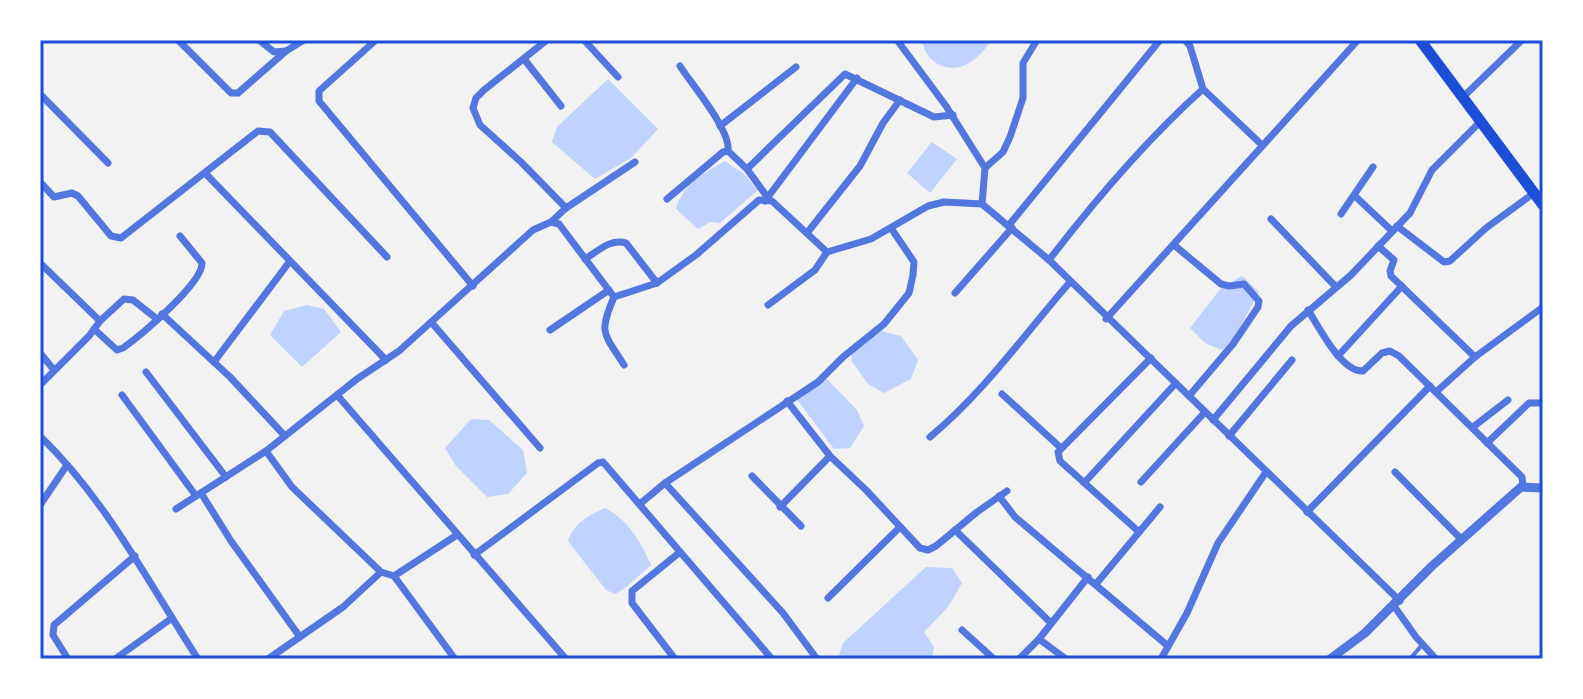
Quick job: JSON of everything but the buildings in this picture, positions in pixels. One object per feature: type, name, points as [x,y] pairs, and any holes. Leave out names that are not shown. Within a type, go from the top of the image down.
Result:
[{"type":"main road","points":[[1420,40],[1543,205]]},
{"type":"street","points":[[178,40],[231,93],[238,93],[286,51],[304,40]]},
{"type":"street","points":[[259,40],[274,52],[286,51]]},
{"type":"street","points":[[376,40],[319,91],[319,101],[473,286]]},
{"type":"street","points":[[547,40],[476,98],[474,116],[566,208]]},
{"type":"street","points":[[584,40],[618,77]]},
{"type":"street","points":[[897,40],[953,115],[985,168],[982,204]]},
{"type":"street","points":[[985,168],[1003,152],[1010,137],[1023,98],[1023,63],[1037,40]]},
{"type":"street","points":[[955,293],[1160,40]]},
{"type":"street","points":[[1106,319],[1358,40]]},
{"type":"street","points":[[1463,97],[1522,40]]},
{"type":"street","points":[[1190,42],[1203,89],[1262,145]]},
{"type":"street","points":[[524,59],[561,106]]},
{"type":"street","points":[[680,66],[729,141],[728,151]]},
{"type":"street","points":[[720,126],[796,67]]},
{"type":"street","points":[[747,169],[842,76],[850,74],[934,117],[953,115]]},
{"type":"street","points":[[766,199],[857,78]]},
{"type":"street","points":[[1049,260],[1101,193],[1167,122],[1203,89]]},
{"type":"street","points":[[40,94],[108,163]]},
{"type":"street","points":[[807,233],[860,166],[875,135],[900,100]]},
{"type":"street","points":[[1213,420],[1291,326],[1336,287],[1410,213],[1432,170],[1481,121]]},
{"type":"street","points":[[40,182],[54,197],[72,193],[78,196],[115,239],[121,238],[258,131],[270,132],[387,257]]},
{"type":"street","points":[[728,151],[747,169],[766,199]]},
{"type":"street","points":[[667,199],[728,151]]},
{"type":"street","points":[[176,509],[266,451],[432,323],[533,230],[551,222],[566,208],[635,162]]},
{"type":"street","points":[[1341,214],[1373,167]]},
{"type":"street","points":[[205,173],[386,360]]},
{"type":"street","points":[[1355,196],[1395,229],[1444,262],[1450,261],[1486,228],[1534,193]]},
{"type":"street","points":[[550,330],[612,294],[657,283],[696,255],[759,200],[772,201],[827,252]]},
{"type":"street","points":[[768,305],[815,270],[827,252],[871,239],[928,206],[944,202],[982,204],[1049,260],[1307,512],[1397,603],[1422,645],[1436,659]]},
{"type":"street","points":[[1271,219],[1336,287]]},
{"type":"street","points":[[551,222],[559,224],[612,294]]},
{"type":"street","points":[[641,503],[665,483],[818,382],[884,324],[909,293],[914,262],[891,228]]},
{"type":"street","points":[[94,329],[117,350],[160,316],[202,270],[202,263],[180,236]]},
{"type":"street","points":[[585,259],[618,240],[626,243],[657,283]]},
{"type":"street","points":[[1174,245],[1221,284],[1244,284],[1259,301],[1233,344],[1189,396]]},
{"type":"street","points":[[1378,246],[1394,260],[1390,274],[1475,357]]},
{"type":"street","points":[[214,362],[290,261]]},
{"type":"street","points":[[40,263],[100,321]]},
{"type":"street","points":[[930,437],[987,384],[1026,332],[1070,282]]},
{"type":"street","points":[[1338,356],[1402,286]]},
{"type":"street","points":[[612,294],[604,333],[624,365]]},
{"type":"street","points":[[40,385],[100,321],[128,298],[160,316],[214,362],[285,436]]},
{"type":"street","points":[[1307,512],[1433,389],[1543,307]]},
{"type":"street","points":[[1308,310],[1338,356],[1358,372],[1382,353],[1390,351],[1399,356],[1522,477],[1523,487]]},
{"type":"street","points":[[432,323],[540,448]]},
{"type":"street","points":[[40,353],[54,370]]},
{"type":"street","points":[[1138,531],[1058,456],[1061,448],[1151,358]]},
{"type":"street","points":[[1229,436],[1292,360]]},
{"type":"street","points":[[146,372],[226,477]]},
{"type":"street","points":[[1084,483],[1176,383]]},
{"type":"street","points":[[1002,394],[1061,448]]},
{"type":"street","points":[[122,395],[199,495],[300,637]]},
{"type":"street","points":[[337,395],[566,659]]},
{"type":"street","points":[[1473,427],[1508,400]]},
{"type":"street","points":[[787,401],[830,456],[920,548],[928,550],[1007,491]]},
{"type":"street","points":[[1487,443],[1529,403],[1543,403]]},
{"type":"street","points":[[1141,482],[1205,412]]},
{"type":"street","points":[[40,436],[99,501],[198,659]]},
{"type":"street","points":[[266,451],[292,487],[381,572],[394,576],[455,659]]},
{"type":"street","points":[[780,507],[830,456]]},
{"type":"street","points":[[474,555],[603,462],[772,659]]},
{"type":"street","points":[[40,505],[67,465]]},
{"type":"street","points":[[1161,659],[1187,613],[1218,543],[1266,472]]},
{"type":"street","points":[[1395,472],[1462,540]]},
{"type":"street","points":[[752,476],[801,526]]},
{"type":"street","points":[[665,483],[783,613],[817,659]]},
{"type":"street","points":[[1330,659],[1397,603],[1432,566],[1523,487],[1543,488]]},
{"type":"street","points":[[999,496],[1015,517],[1168,646]]},
{"type":"street","points":[[1096,584],[1160,507]]},
{"type":"street","points":[[828,598],[900,527]]},
{"type":"street","points":[[955,530],[1051,623]]},
{"type":"street","points":[[394,576],[457,535]]},
{"type":"street","points":[[675,659],[632,603],[631,597],[632,591],[680,552]]},
{"type":"street","points":[[68,659],[53,635],[54,625],[135,556]]},
{"type":"street","points":[[268,659],[343,607],[381,572]]},
{"type":"street","points":[[1019,659],[1039,639],[1088,577]]},
{"type":"street","points":[[115,659],[172,618]]},
{"type":"street","points":[[962,630],[994,659]]},
{"type":"street","points":[[1039,639],[1066,659]]},
{"type":"lane","points":[[1410,659],[1422,645]]},
{"type":"water","points":[[921,40],[991,40],[980,55],[956,68],[930,58]]},
{"type":"water","points":[[608,79],[658,129],[631,158],[595,179],[552,142],[557,127]]},
{"type":"water","points":[[932,142],[957,159],[930,193],[907,173]]},
{"type":"water","points":[[725,161],[744,174],[758,190],[720,223],[710,222],[698,229],[676,209],[679,201],[695,180]]},
{"type":"water","points":[[1242,276],[1259,292],[1234,338],[1222,350],[1205,343],[1190,328],[1221,288]]},
{"type":"water","points":[[307,305],[324,309],[341,332],[302,367],[270,335],[284,311]]},
{"type":"water","points":[[881,331],[901,336],[918,360],[911,379],[884,393],[868,384],[851,360],[853,349]]},
{"type":"water","points":[[824,376],[857,410],[864,426],[850,448],[834,449],[795,397]]},
{"type":"water","points":[[471,419],[489,420],[523,450],[527,473],[508,494],[487,497],[456,466],[445,448]]},
{"type":"water","points":[[605,508],[620,518],[632,532],[651,565],[615,594],[606,590],[568,541],[578,524]]},
{"type":"water","points":[[926,567],[952,568],[962,583],[948,607],[924,632],[934,647],[932,659],[842,659],[839,655],[843,643]]}]
